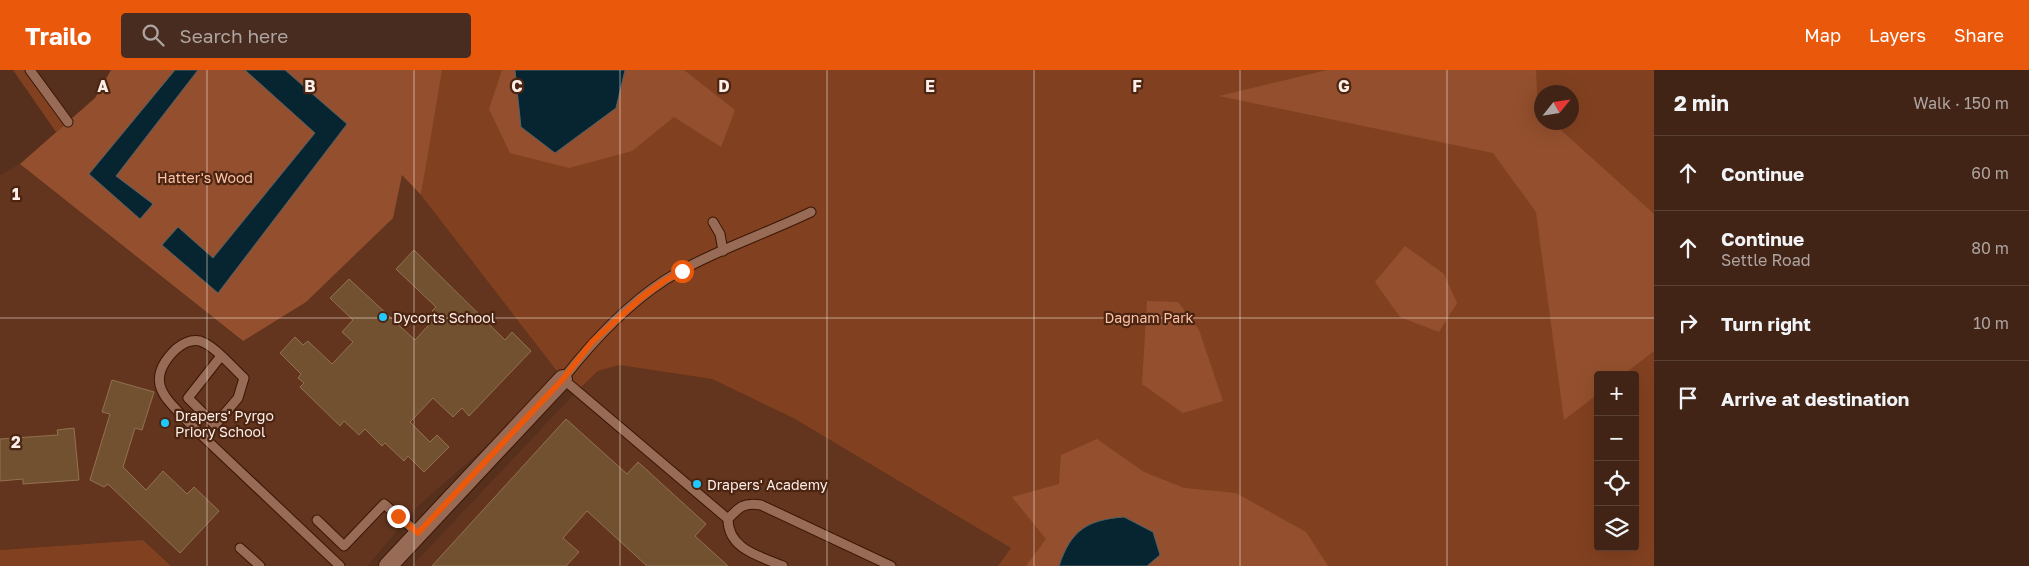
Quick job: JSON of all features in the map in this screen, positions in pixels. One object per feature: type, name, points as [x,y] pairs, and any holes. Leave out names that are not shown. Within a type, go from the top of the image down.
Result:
[{"type":"street","points":[[388,566],[563,379]]},
{"type":"lane","points":[[30,70],[68,122]]},
{"type":"lane","points":[[728,519],[563,379],[592,342],[642,297],[664,281],[722,251],[811,212]]},
{"type":"lane","points":[[713,222],[720,234],[722,251]]},
{"type":"lane","points":[[221,356],[188,398],[215,425],[238,398],[244,378],[221,356],[210,346],[199,341],[189,341],[177,349],[161,367],[158,379],[161,390],[193,427],[340,566]]},
{"type":"lane","points":[[782,566],[742,548],[734,540],[728,530],[728,519],[736,510],[749,503],[761,505],[891,566]]},
{"type":"lane","points":[[316,520],[344,546],[384,504],[418,533]]},
{"type":"lane","points":[[240,548],[260,566]]},
{"type":"shaded area","name":"Drapers' Pyrgo Priory School","points":[[375,145],[421,195],[563,379],[418,506],[367,566],[171,566],[143,540],[0,550],[0,175],[20,164],[242,341]]},
{"type":"shaded area","name":"Drapers' Academy","points":[[619,365],[712,379],[795,419],[1012,548],[998,566],[412,566],[577,391],[598,371]]},
{"type":"green space","points":[[13,70],[26,70],[68,122],[56,132]]},
{"type":"green space","name":"Hatter's Wood","points":[[111,70],[442,70],[421,195],[402,175],[393,218],[306,302],[243,341],[20,164],[95,98]]},
{"type":"green space","name":"Dagnam Park","points":[[350,70],[1654,70],[1654,566],[998,566],[1011,548],[795,419],[712,379],[619,365],[598,371],[577,391],[563,379],[421,195],[428,152]]},
{"type":"green space","points":[[502,70],[684,70],[735,110],[721,147],[674,117],[632,151],[569,168],[510,153],[489,109]]},
{"type":"green space","points":[[1327,70],[1536,70],[1534,130],[1561,130],[1654,214],[1654,351],[1628,371],[1594,371],[1594,397],[1564,420],[1536,212],[1493,153],[1219,96]]},
{"type":"green space","points":[[1405,246],[1444,274],[1457,303],[1439,332],[1400,317],[1375,282]]},
{"type":"green space","points":[[1147,301],[1178,302],[1199,330],[1223,401],[1183,413],[1142,384]]},
{"type":"green space","points":[[1097,439],[1144,472],[1184,488],[1236,493],[1306,532],[1328,566],[1026,566],[1046,539],[1012,497],[1059,484],[1061,455]]},
{"type":"green space","points":[[143,540],[171,566],[0,566],[0,550]]},
{"type":"water","points":[[175,70],[198,70],[116,176],[153,204],[140,219],[89,174]]},
{"type":"water","points":[[245,70],[285,70],[347,124],[218,293],[162,245],[178,227],[213,258],[315,133]]},
{"type":"water","points":[[515,70],[625,70],[616,108],[555,153],[521,127]]},
{"type":"water","points":[[1124,517],[1153,532],[1160,555],[1147,566],[1059,566],[1069,544],[1082,529],[1100,521]]},
{"type":"building","points":[[414,250],[505,340],[512,332],[531,351],[469,416],[462,408],[453,417],[433,398],[410,422],[430,442],[437,435],[449,447],[424,472],[408,456],[404,461],[385,443],[382,446],[365,429],[359,435],[344,421],[340,426],[300,387],[304,383],[298,378],[301,374],[280,353],[295,337],[303,345],[308,341],[332,364],[353,342],[342,332],[353,320],[330,298],[349,279],[415,340],[437,316],[432,311],[436,307],[396,269]]},
{"type":"building","points":[[112,380],[154,392],[142,430],[135,428],[123,467],[146,490],[163,471],[187,494],[194,487],[219,511],[180,553],[108,484],[104,487],[90,480],[110,414],[102,412]]},
{"type":"building","points":[[566,419],[627,474],[638,462],[706,524],[695,536],[728,566],[647,566],[587,511],[563,538],[579,552],[566,566],[432,566]]},
{"type":"building","points":[[74,428],[79,480],[23,484],[23,479],[0,481],[0,439],[58,435],[57,430]]},
{"type":"place","name":"Dycorts School","points":[[383,317]]},
{"type":"place","name":"Drapers' Pyrgo Priory School","points":[[165,423]]},
{"type":"place","name":"Drapers' Academy","points":[[697,484]]},
{"type":"route","points":[[398,516],[418,533],[563,379],[592,342],[642,297],[682,271]]}]
